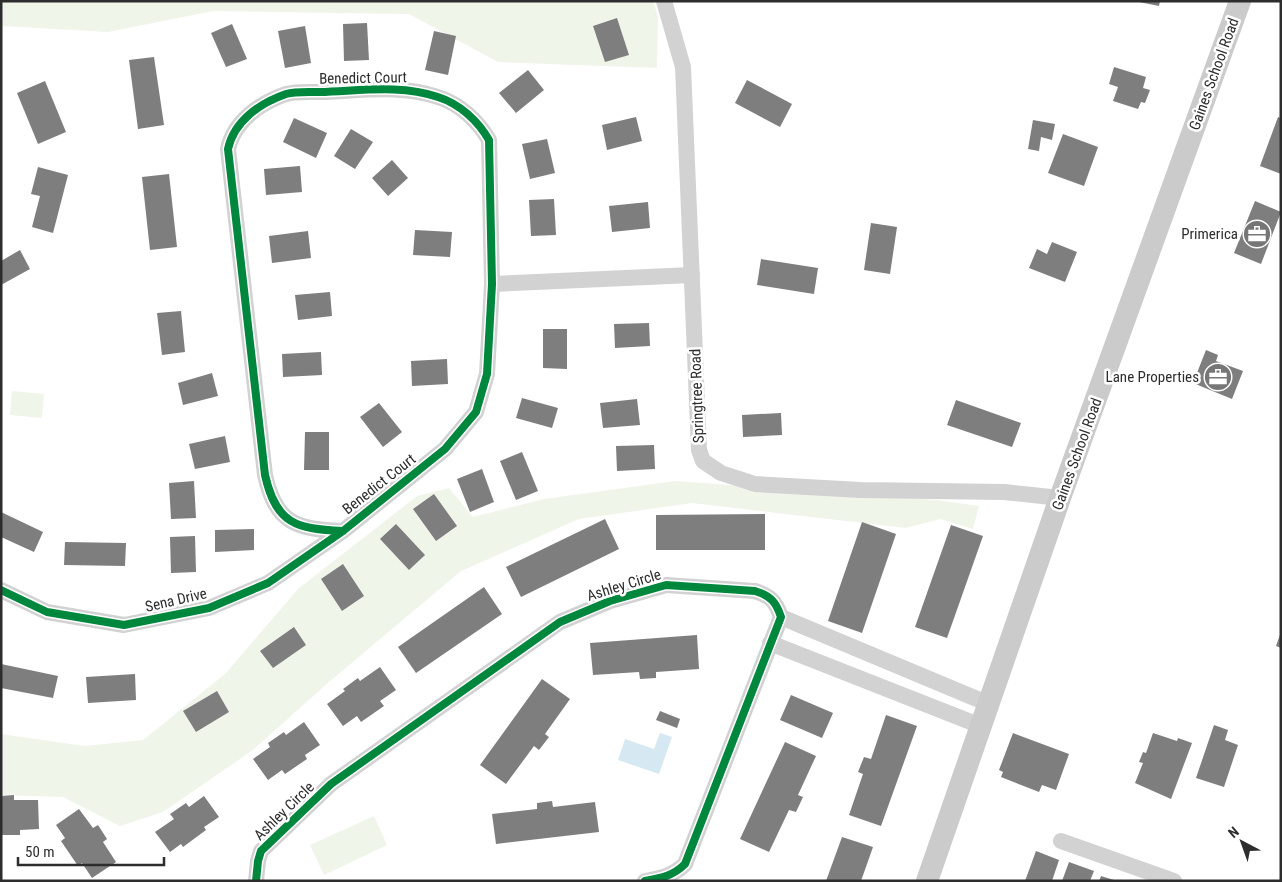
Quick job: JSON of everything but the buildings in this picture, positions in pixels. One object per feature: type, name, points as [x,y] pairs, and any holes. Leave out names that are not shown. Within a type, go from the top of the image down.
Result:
[{"type":"main road","name":"Gaines School Road","points":[[927,881],[1060,498],[1240,1]]},
{"type":"street","name":"Springtree Road","points":[[664,1],[683,67],[699,450],[703,461],[721,473],[755,484],[860,490],[1004,492],[1060,498]]},
{"type":"street","name":"Benedict Court","points":[[403,89],[439,97],[464,110],[482,127],[489,140],[492,284],[487,374],[476,412],[446,449],[343,531],[311,530],[295,524],[282,515],[269,494],[265,475],[228,149],[231,135],[254,110],[288,93],[403,89]]},
{"type":"street","points":[[492,284],[692,275]]},
{"type":"street","name":"Sena Drive","points":[[1,590],[47,612],[124,625],[218,604],[268,583],[343,531]]},
{"type":"street","name":"Ashley Circle","points":[[256,881],[261,851],[331,784],[560,622],[610,601],[666,585],[755,591],[766,594],[776,603],[781,617]]},
{"type":"street","points":[[644,881],[676,873],[685,864],[781,617],[988,704]]},
{"type":"street","points":[[770,643],[981,726]]},
{"type":"street","points":[[1061,841],[1174,881]]},
{"type":"shaded area","points":[[1,1],[653,1],[658,17],[657,68],[498,62],[409,14],[213,11],[108,32],[1,26]]},
{"type":"shaded area","points":[[12,391],[44,394],[42,418],[10,415]]},
{"type":"shaded area","points":[[675,481],[937,500],[979,506],[973,529],[940,519],[906,528],[692,503],[579,519],[461,571],[329,682],[253,750],[163,812],[120,826],[63,797],[1,795],[1,734],[85,746],[143,740],[225,674],[298,589],[417,496],[449,488],[473,517],[544,499]]},
{"type":"shaded area","points":[[660,733],[672,737],[659,774],[618,760],[625,739],[654,749]]},
{"type":"shaded area","points":[[374,816],[387,845],[324,875],[310,845]]},
{"type":"cycle path","points":[[1,590],[47,612],[124,625],[209,608],[268,583],[343,531],[445,449],[476,412],[487,374],[492,284],[489,140],[468,114],[446,100],[424,93],[380,89],[286,94],[267,102],[250,114],[236,130],[228,149],[265,475],[275,504],[282,514],[291,521],[313,528],[343,531]]},
{"type":"cycle path","points":[[256,881],[261,851],[331,784],[560,622],[610,601],[666,585],[761,593],[772,600],[781,617],[685,864],[671,874],[645,881]]},
{"type":"place","name":"Primerica","points":[[1257,234]]},
{"type":"place","name":"Lane Properties","points":[[1218,377]]}]
